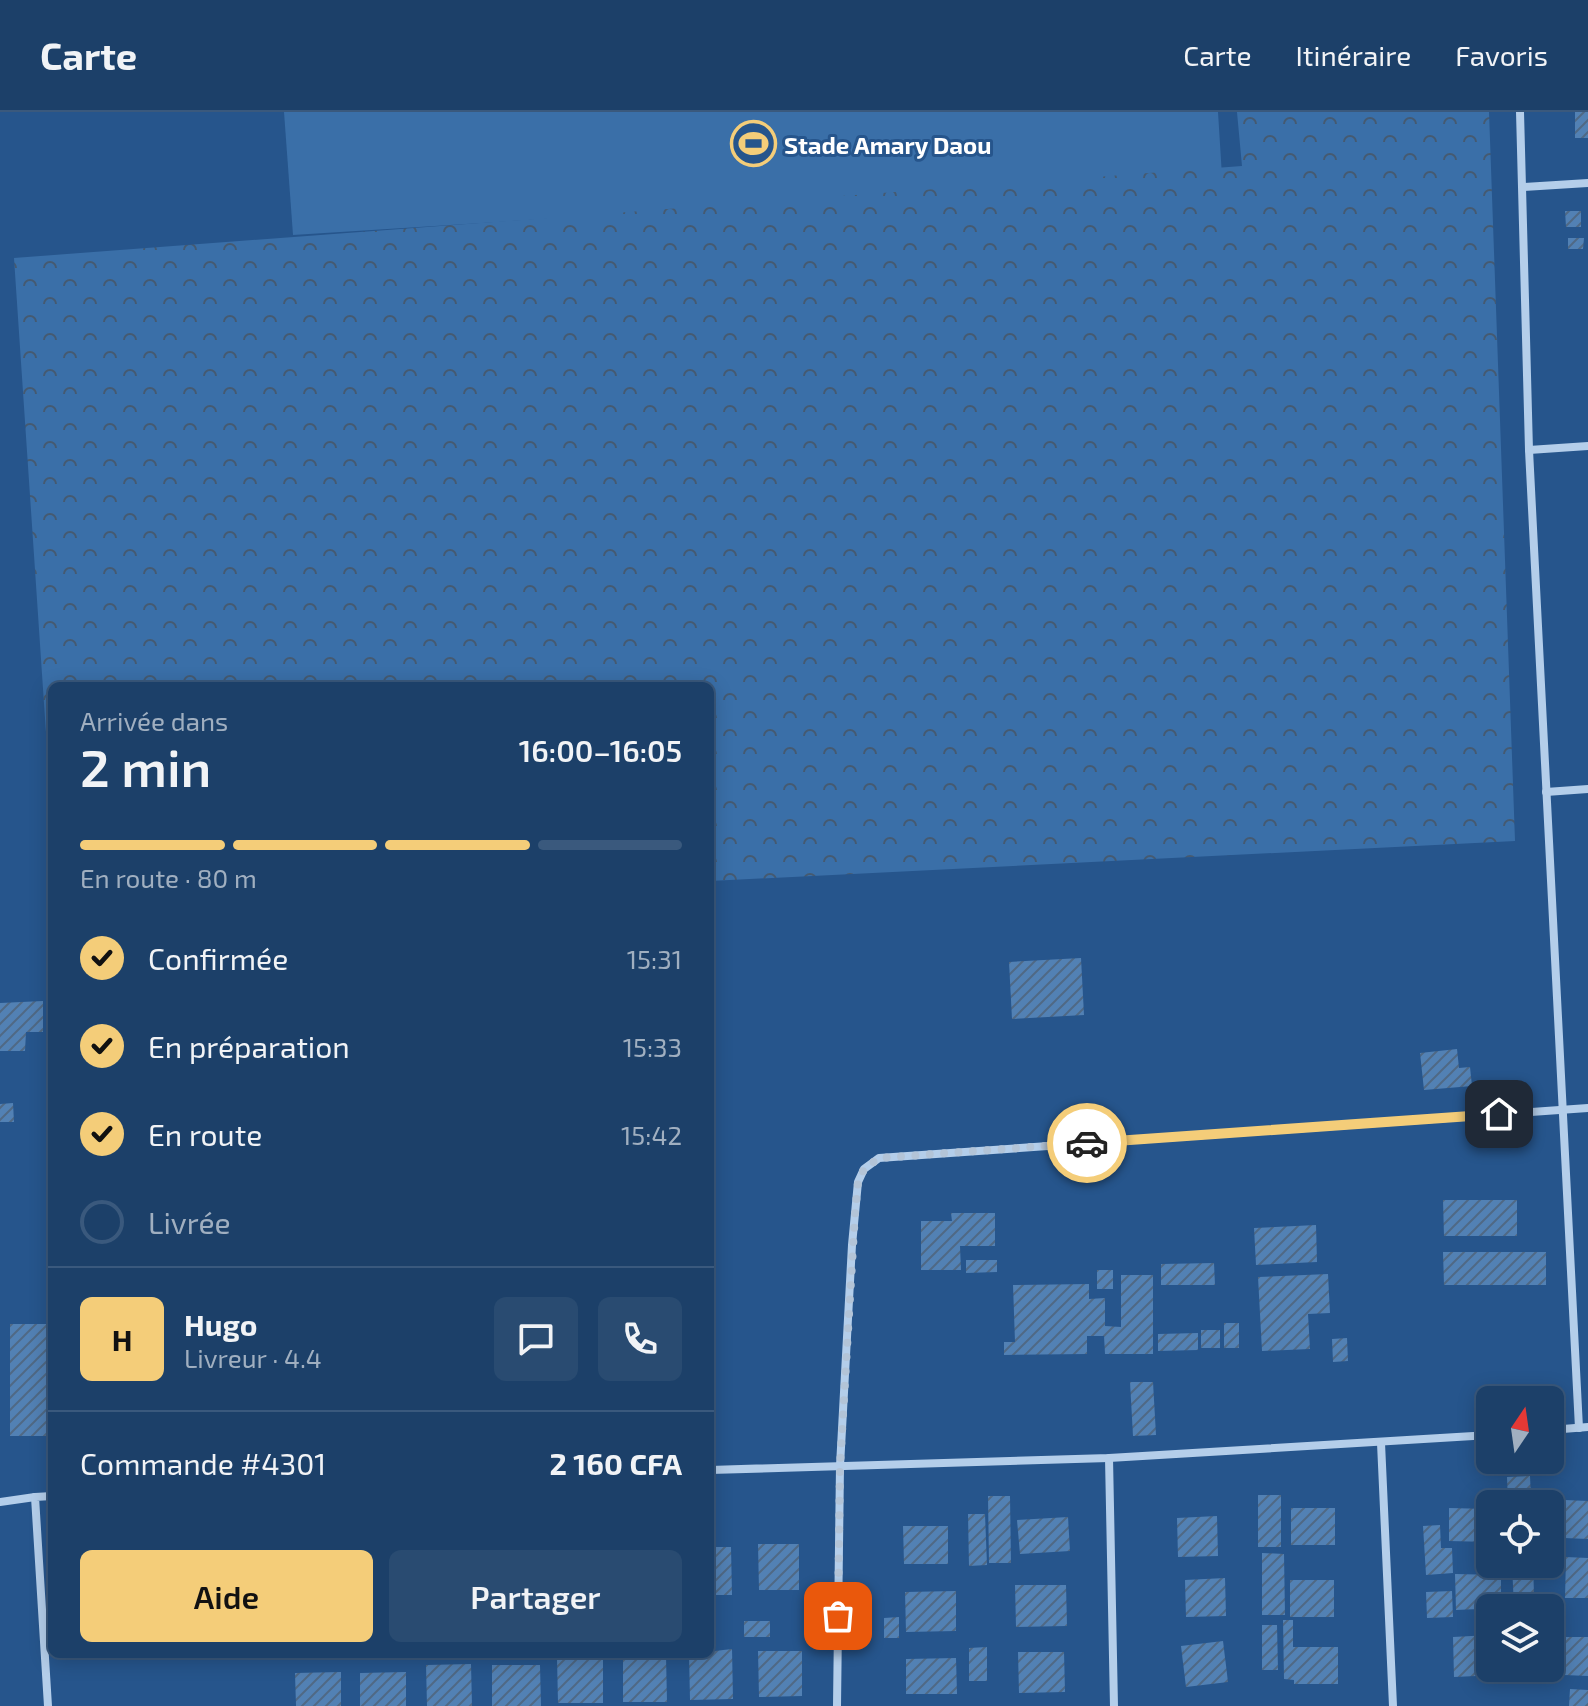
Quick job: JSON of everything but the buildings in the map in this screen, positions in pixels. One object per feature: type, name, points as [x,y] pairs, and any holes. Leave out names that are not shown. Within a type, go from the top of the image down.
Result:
[{"type":"street","points":[[1520,112],[1529,450],[1560,1110],[1583,1428]]},
{"type":"street","points":[[1523,187],[1588,183]]},
{"type":"street","points":[[1529,450],[1588,446]]},
{"type":"street","points":[[1546,792],[1588,789]]},
{"type":"street","points":[[837,1706],[840,1466],[858,1182],[864,1169],[879,1158],[1588,1108]]},
{"type":"street","points":[[714,1470],[1109,1458],[1476,1436]]},
{"type":"street","points":[[1381,1443],[1393,1706]]},
{"type":"street","points":[[1109,1458],[1114,1706]]},
{"type":"street","points":[[0,1502],[48,1496]]},
{"type":"street","points":[[35,1497],[48,1706]]},
{"type":"green space","name":"Stade Amary Daou","points":[[284,112],[1218,112],[1222,176],[293,235]]},
{"type":"green space","points":[[1237,112],[1489,112],[1515,841],[714,881],[714,682],[48,682],[48,763],[14,258],[1242,166]]},
{"type":"way so far","points":[[838,1616],[840,1466],[852,1245],[858,1182],[864,1169],[879,1158],[1087,1143]]},
{"type":"place","name":"Stade Amary Daou","points":[[753,144]]},
{"type":"route","points":[[1087,1143],[1499,1114]]}]
